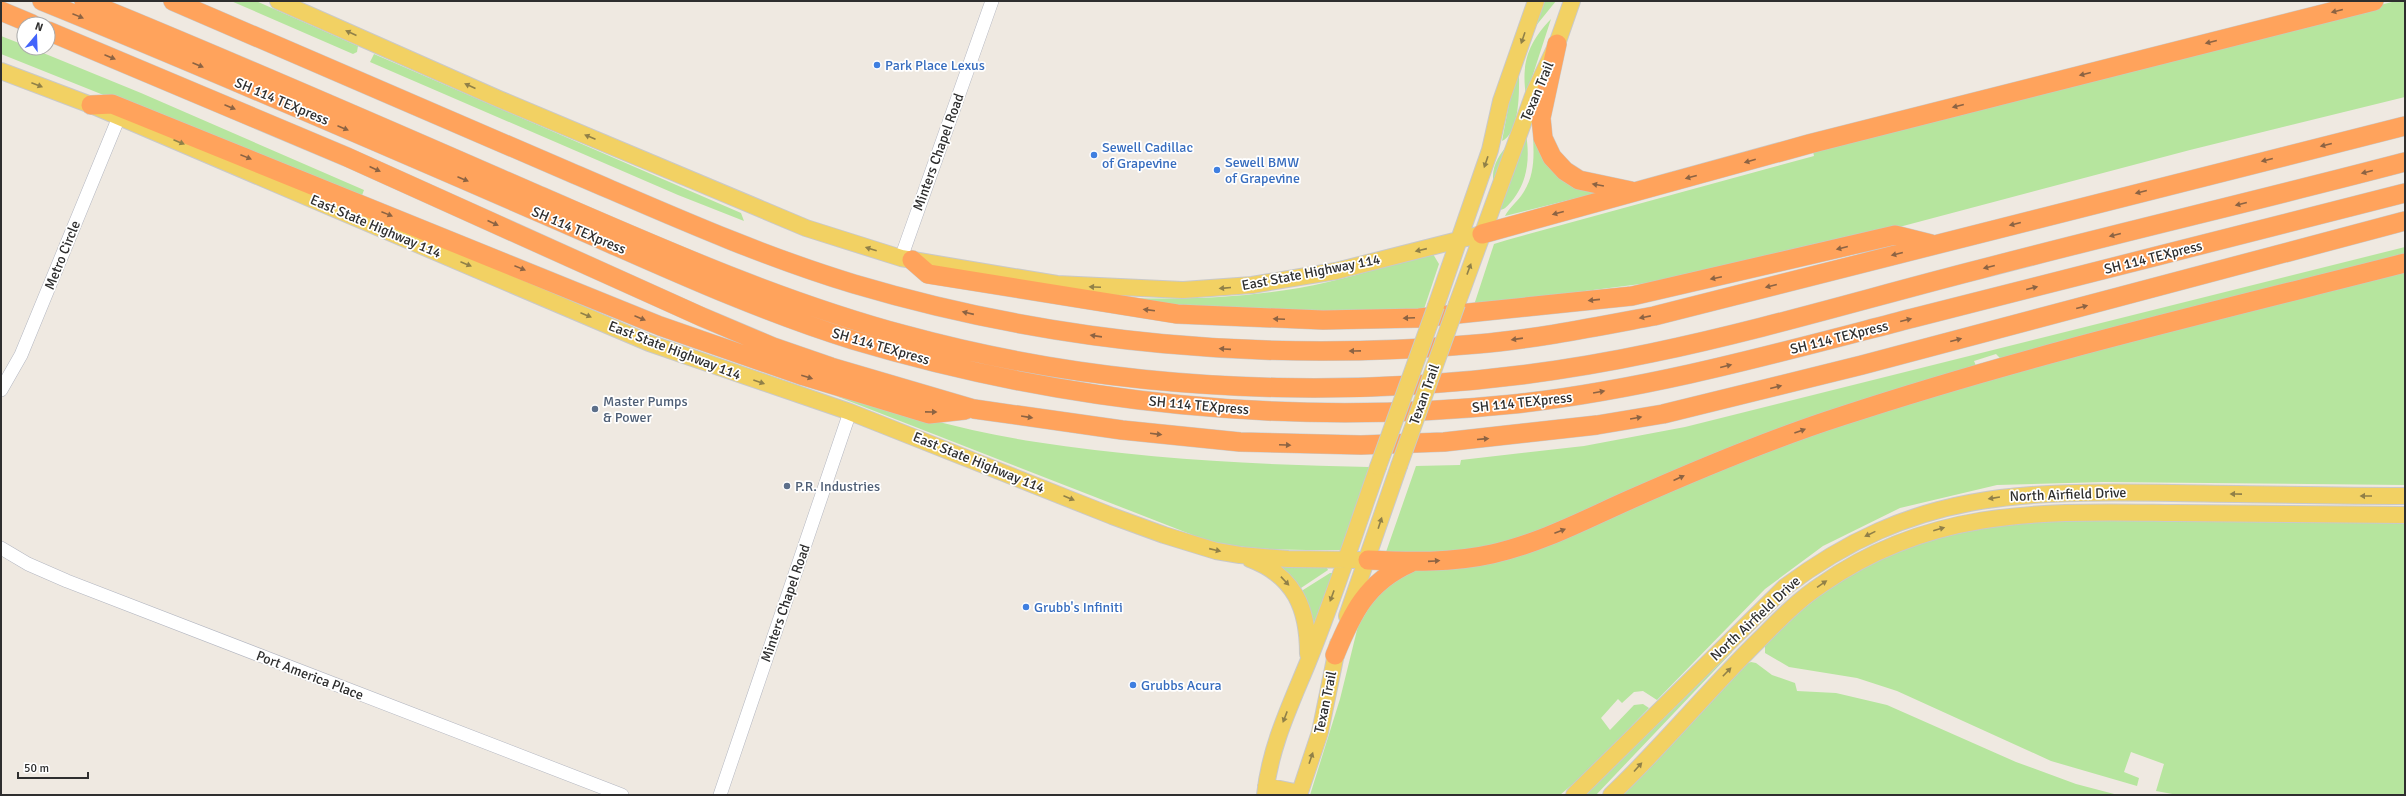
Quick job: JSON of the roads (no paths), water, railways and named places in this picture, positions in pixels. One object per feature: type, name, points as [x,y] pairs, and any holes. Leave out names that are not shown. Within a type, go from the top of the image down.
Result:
[{"type":"highway","name":"SH 114 TEXpress","points":[[42,1],[192,62],[721,291],[847,338],[985,374],[1110,396],[1180,405],[1276,411],[1380,413],[1449,409],[1583,395],[1716,369],[2405,193]]},
{"type":"highway","name":"SH 114 TEXpress","points":[[84,1],[253,71],[704,266],[788,299],[912,337],[978,352],[1066,368],[1179,381],[1247,386],[1389,386],[1516,375],[1650,353],[2405,162]]},
{"type":"highway","points":[[173,1],[751,250],[853,284],[919,302],[1055,330],[1122,340],[1252,350],[1327,352],[1394,350],[1481,344],[1584,329],[1654,316],[2405,126]]},
{"type":"highway","points":[[1482,234],[1817,142],[2374,1]]},
{"type":"highway","points":[[1,11],[16,17]]},
{"type":"highway","points":[[56,34],[347,157],[702,317],[773,347],[831,367],[974,409],[1182,438],[1292,445],[1444,442],[1597,425],[1731,398],[1840,371],[2405,221]]},
{"type":"highway","points":[[1557,44],[1541,118],[1543,138],[1552,157],[1565,171],[1588,184],[1636,192]]},
{"type":"highway","points":[[91,105],[112,104],[660,326],[711,344],[804,376],[928,414],[974,409]]},
{"type":"highway","points":[[906,259],[928,274],[1129,308],[1232,317],[1360,320],[1419,318],[1632,296],[1895,235],[1935,244]]},
{"type":"highway","points":[[1368,560],[1412,562],[1464,559],[1514,548],[1571,527],[1687,475],[1838,417],[1985,371],[2405,264]]},
{"type":"highway","points":[[1335,654],[1352,615],[1374,586],[1395,570],[1412,562]]},
{"type":"main road","name":"East State Highway 114","points":[[278,1],[499,99],[806,228],[906,259],[1063,284],[1183,290],[1252,285],[1336,271],[1482,234]]},
{"type":"main road","name":"Texan Trail","points":[[1265,791],[1272,754],[1282,724],[1308,662],[1346,559],[1459,241],[1490,150],[1501,101],[1536,1]]},
{"type":"main road","name":"Texan Trail","points":[[1299,794],[1320,732],[1335,654],[1344,624],[1368,560],[1399,466],[1482,234],[1534,93],[1557,44],[1572,1]]},
{"type":"main road","name":"East State Highway 114","points":[[1,71],[91,105],[649,343],[850,412],[1112,516],[1191,544],[1240,555],[1288,559],[1368,560]]},
{"type":"main road","name":"North Airfield Drive","points":[[1574,795],[1785,587],[1812,566],[1844,547],[1909,518],[1975,500],[2042,493],[2405,496]]},
{"type":"main road","name":"North Airfield Drive","points":[[1611,795],[1717,682],[1788,611],[1820,585],[1852,564],[1915,537],[1973,521],[2049,512],[2405,515]]},
{"type":"main road","points":[[1240,555],[1262,564],[1283,578],[1297,594],[1304,616],[1308,638],[1308,662]]},
{"type":"main road","points":[[1265,791],[1299,794]]},
{"type":"street","name":"Minters Chapel Road","points":[[906,259],[992,1]]},
{"type":"street","name":"Metro Circle","points":[[1,390],[22,355],[119,117]]},
{"type":"street","name":"Minters Chapel Road","points":[[720,795],[850,412]]},
{"type":"street","name":"Port America Place","points":[[1,548],[28,564],[67,581],[622,795]]},
{"type":"place","name":"Park Place Lexus","points":[[877,65]]},
{"type":"place","name":"Sewell Cadillac of Grapevine","points":[[1094,155]]},
{"type":"place","name":"Sewell BMW of Grapevine","points":[[1217,170]]},
{"type":"place","name":"Master Pumps & Power","points":[[595,409]]},
{"type":"place","name":"P.R. Industries","points":[[787,486]]},
{"type":"place","name":"Grubb's Infiniti","points":[[1026,607]]},
{"type":"place","name":"Grubbs Acura","points":[[1133,685]]}]
